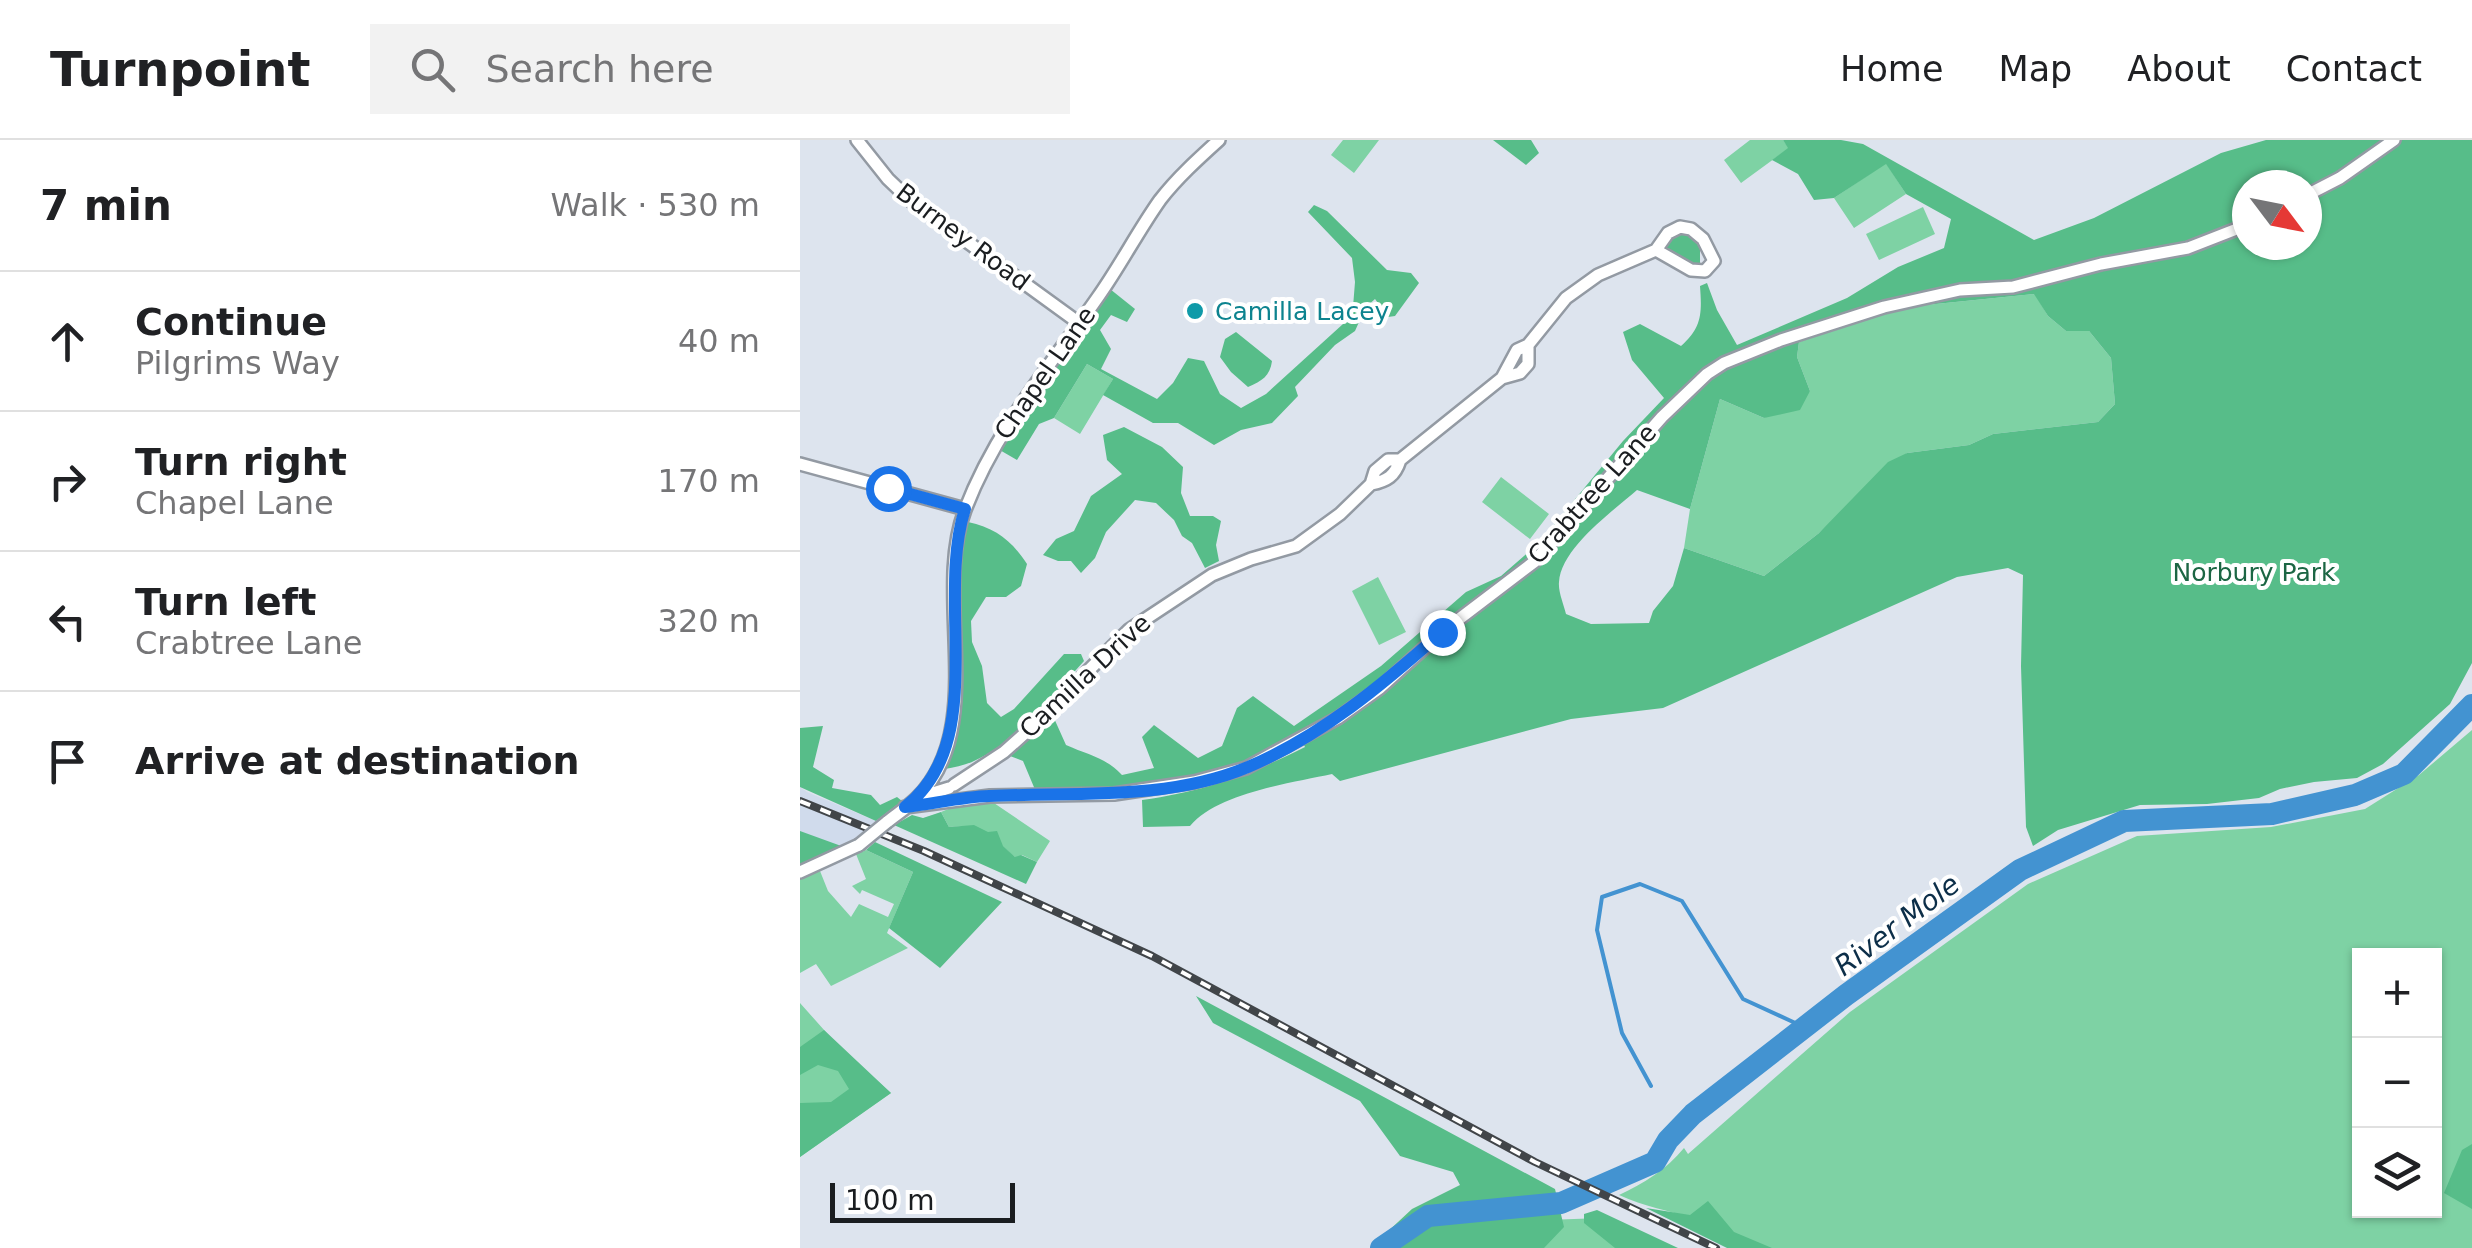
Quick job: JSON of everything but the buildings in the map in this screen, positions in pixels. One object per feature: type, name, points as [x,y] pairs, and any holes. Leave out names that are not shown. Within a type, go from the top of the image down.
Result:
[{"type":"street","name":"Burney Road","points":[[857,140],[911,201],[1079,323]]},
{"type":"street","name":"Chapel Lane","points":[[800,872],[859,845],[917,798],[937,767],[951,728],[955,557],[965,509],[1008,422],[1160,200],[1219,140]]},
{"type":"street","points":[[2322,188],[2394,140]]},
{"type":"street","name":"Camilla Drive","points":[[917,798],[951,786],[1018,740],[1149,614],[1233,566],[1296,546],[1340,514],[1371,484],[1378,468],[1388,460],[1400,460],[1502,378],[1517,350],[1528,345],[1554,310],[1577,288],[1656,250],[1668,233],[1680,227],[1691,229],[1703,239],[1714,261],[1705,272],[1692,270],[1656,250]]},
{"type":"street","name":"Crabtree Lane","points":[[905,807],[990,796],[1114,794],[1194,782],[1246,768],[1297,743],[1380,688],[1442,632],[1534,562],[1662,417],[1724,363],[1884,306],[1960,290],[2013,287],[2101,264],[2188,248],[2232,231]]},
{"type":"street","points":[[800,464],[965,509]]},
{"type":"shaded area","points":[[800,787],[876,821],[844,847],[800,865]]},
{"type":"green space","points":[[1343,140],[1379,140],[1354,173],[1331,155]]},
{"type":"green space","points":[[1493,140],[1531,140],[1539,153],[1526,165]]},
{"type":"green space","points":[[1750,140],[1783,140],[1789,148],[1741,183],[1724,160]]},
{"type":"green space","name":"Norbury Park","points":[[1783,140],[1863,144],[2034,240],[2094,218],[2221,153],[2266,140],[2472,140],[2472,663],[2450,704],[2383,764],[2357,778],[2314,782],[2259,798],[2140,805],[2058,830],[2033,846],[2026,827],[2021,666],[2023,575],[2008,568],[1957,577],[1663,708],[1571,719],[1340,781],[1332,774],[1276,786],[1218,805],[1190,826],[1143,827],[1142,800],[1206,787],[1245,774],[1305,747],[1300,737],[1237,767],[1188,778],[1137,786],[1036,792],[1023,761],[1010,756],[1053,716],[1066,745],[1103,760],[1122,775],[1154,768],[1142,737],[1154,725],[1198,758],[1222,746],[1237,708],[1253,696],[1294,726],[1381,666],[1466,592],[1501,576],[1539,543],[1664,398],[1632,360],[1623,332],[1640,324],[1681,346],[1697,326],[1700,286],[1707,283],[1737,345],[1847,298],[1898,267],[1944,248],[1951,219],[1906,194],[1886,164],[1834,198],[1814,200],[1798,174],[1772,160],[1788,148]],"holes":[[[2034,294],[2048,316],[2066,331],[2089,331],[2111,358],[2115,404],[2098,422],[1993,434],[1969,445],[1907,453],[1888,462],[1819,533],[1764,576],[1684,548],[1673,586],[1653,611],[1649,623],[1591,624],[1566,614],[1559,586],[1562,569],[1578,543],[1615,508],[1637,490],[1690,509],[1720,399],[1764,418],[1800,410],[1810,391],[1797,357],[1799,342],[1916,306]]]},
{"type":"green space","points":[[1886,163],[1906,194],[1854,228],[1834,198]]},
{"type":"green space","points":[[1314,205],[1327,211],[1387,270],[1411,273],[1419,283],[1395,316],[1388,317],[1375,299],[1356,316],[1359,322],[1355,331],[1335,345],[1295,387],[1298,396],[1272,423],[1241,430],[1214,445],[1178,423],[1153,423],[1103,395],[1113,379],[1087,364],[1054,418],[1039,424],[1017,460],[998,449],[1011,425],[1110,289],[1135,309],[1127,322],[1111,315],[1100,330],[1111,349],[1101,369],[1157,399],[1173,383],[1188,358],[1204,361],[1220,394],[1241,408],[1266,394],[1343,324],[1353,307],[1352,258],[1308,212]]},
{"type":"green space","points":[[1923,207],[1935,234],[1879,260],[1866,234]]},
{"type":"green space","points":[[1678,232],[1689,233],[1700,245],[1700,264],[1694,267],[1669,253],[1665,246]]},
{"type":"green space","points":[[2035,294],[2048,316],[2066,331],[2089,331],[2111,358],[2115,404],[2098,422],[1993,434],[1969,445],[1907,453],[1819,533],[1764,576],[1684,548],[1690,509],[1720,399],[1764,418],[1810,391],[1797,357],[1799,342],[1916,306]]},
{"type":"green space","points":[[1236,332],[1272,361],[1264,377],[1248,387],[1220,357],[1225,339]]},
{"type":"green space","points":[[1087,364],[1113,379],[1080,434],[1054,418]]},
{"type":"green space","points":[[1124,427],[1162,447],[1183,467],[1181,493],[1190,516],[1213,516],[1221,521],[1216,545],[1219,561],[1205,568],[1174,520],[1156,503],[1135,500],[1106,532],[1095,558],[1081,573],[1071,561],[1043,555],[1056,539],[1074,531],[1091,496],[1122,474],[1107,460],[1103,435]]},
{"type":"green space","points":[[1501,477],[1549,514],[1530,539],[1482,502]]},
{"type":"green space","points":[[968,522],[1002,537],[1027,564],[1021,586],[1006,597],[986,597],[971,621],[972,642],[982,666],[987,703],[1001,717],[1014,709],[1064,654],[1081,654],[1084,661],[1007,741],[972,762],[945,769],[942,766],[952,742],[957,571]]},
{"type":"green space","points":[[1378,577],[1406,632],[1379,645],[1352,591]]},
{"type":"green space","points":[[823,726],[813,767],[834,780],[832,788],[871,795],[880,805],[897,797],[902,801],[876,821],[800,787],[800,728]]},
{"type":"green space","points":[[2472,730],[2472,1248],[1764,1248],[1705,1223],[1619,1195],[1654,1175],[1684,1148],[1688,1154],[1850,1012],[2028,884],[2137,836],[2271,827],[2365,809],[2419,775]]},
{"type":"green space","points":[[988,799],[1050,841],[1037,862],[1022,855],[1016,858],[980,829],[949,827],[941,812],[968,801]]},
{"type":"green space","points":[[941,812],[949,827],[974,825],[988,832],[997,831],[1003,846],[1015,857],[1021,855],[1037,862],[1026,884],[894,825],[912,815],[923,818]]},
{"type":"green space","points":[[800,831],[844,847],[800,865]]},
{"type":"green space","points":[[875,842],[1002,902],[940,968],[889,928],[913,872],[866,850]]},
{"type":"green space","points":[[866,850],[913,872],[887,933],[908,948],[831,986],[816,964],[800,973],[800,878],[820,871],[828,891],[851,917],[859,904],[888,917],[894,904],[862,890],[860,894],[852,886],[866,879],[856,854]]},
{"type":"green space","points":[[1196,996],[1555,1189],[1564,1227],[1544,1248],[1370,1248],[1412,1209],[1460,1185],[1453,1172],[1400,1156],[1360,1101],[1213,1023]]},
{"type":"green space","points":[[800,1003],[841,1049],[891,1093],[800,1157]]},
{"type":"green space","points":[[824,1030],[891,1093],[800,1157],[800,1103],[831,1102],[849,1089],[838,1071],[818,1065],[800,1075],[800,1047]]},
{"type":"green space","points":[[2472,1144],[2472,1209],[2444,1193],[2462,1150]]},
{"type":"green space","points":[[1708,1201],[1734,1232],[1772,1248],[1727,1248],[1646,1208],[1690,1215]]},
{"type":"green space","points":[[1597,1210],[1678,1248],[1615,1248],[1584,1223],[1584,1214]]},
{"type":"green space","points":[[1601,1218],[1665,1248],[1417,1248],[1547,1220]]},
{"type":"waterway","name":"River Mole","points":[[1381,1248],[1428,1216],[1561,1203],[1655,1162],[1668,1140],[1693,1114],[1846,995],[2020,870],[2124,821],[2272,814],[2355,795],[2404,774],[2472,705]]},
{"type":"waterway","points":[[1651,1086],[1622,1033],[1597,930],[1602,897],[1640,884],[1682,901],[1743,999],[1804,1027]]},
{"type":"railway","points":[[800,801],[924,851],[1152,956],[1535,1162],[1716,1248]]},
{"type":"place","name":"Camilla Lacey","points":[[1195,311]]},
{"type":"route","points":[[888,488],[965,509],[953,584],[955,684],[951,728],[929,781],[905,807],[990,796],[1114,794],[1234,772],[1297,743],[1338,718],[1380,688],[1442,632]]}]
